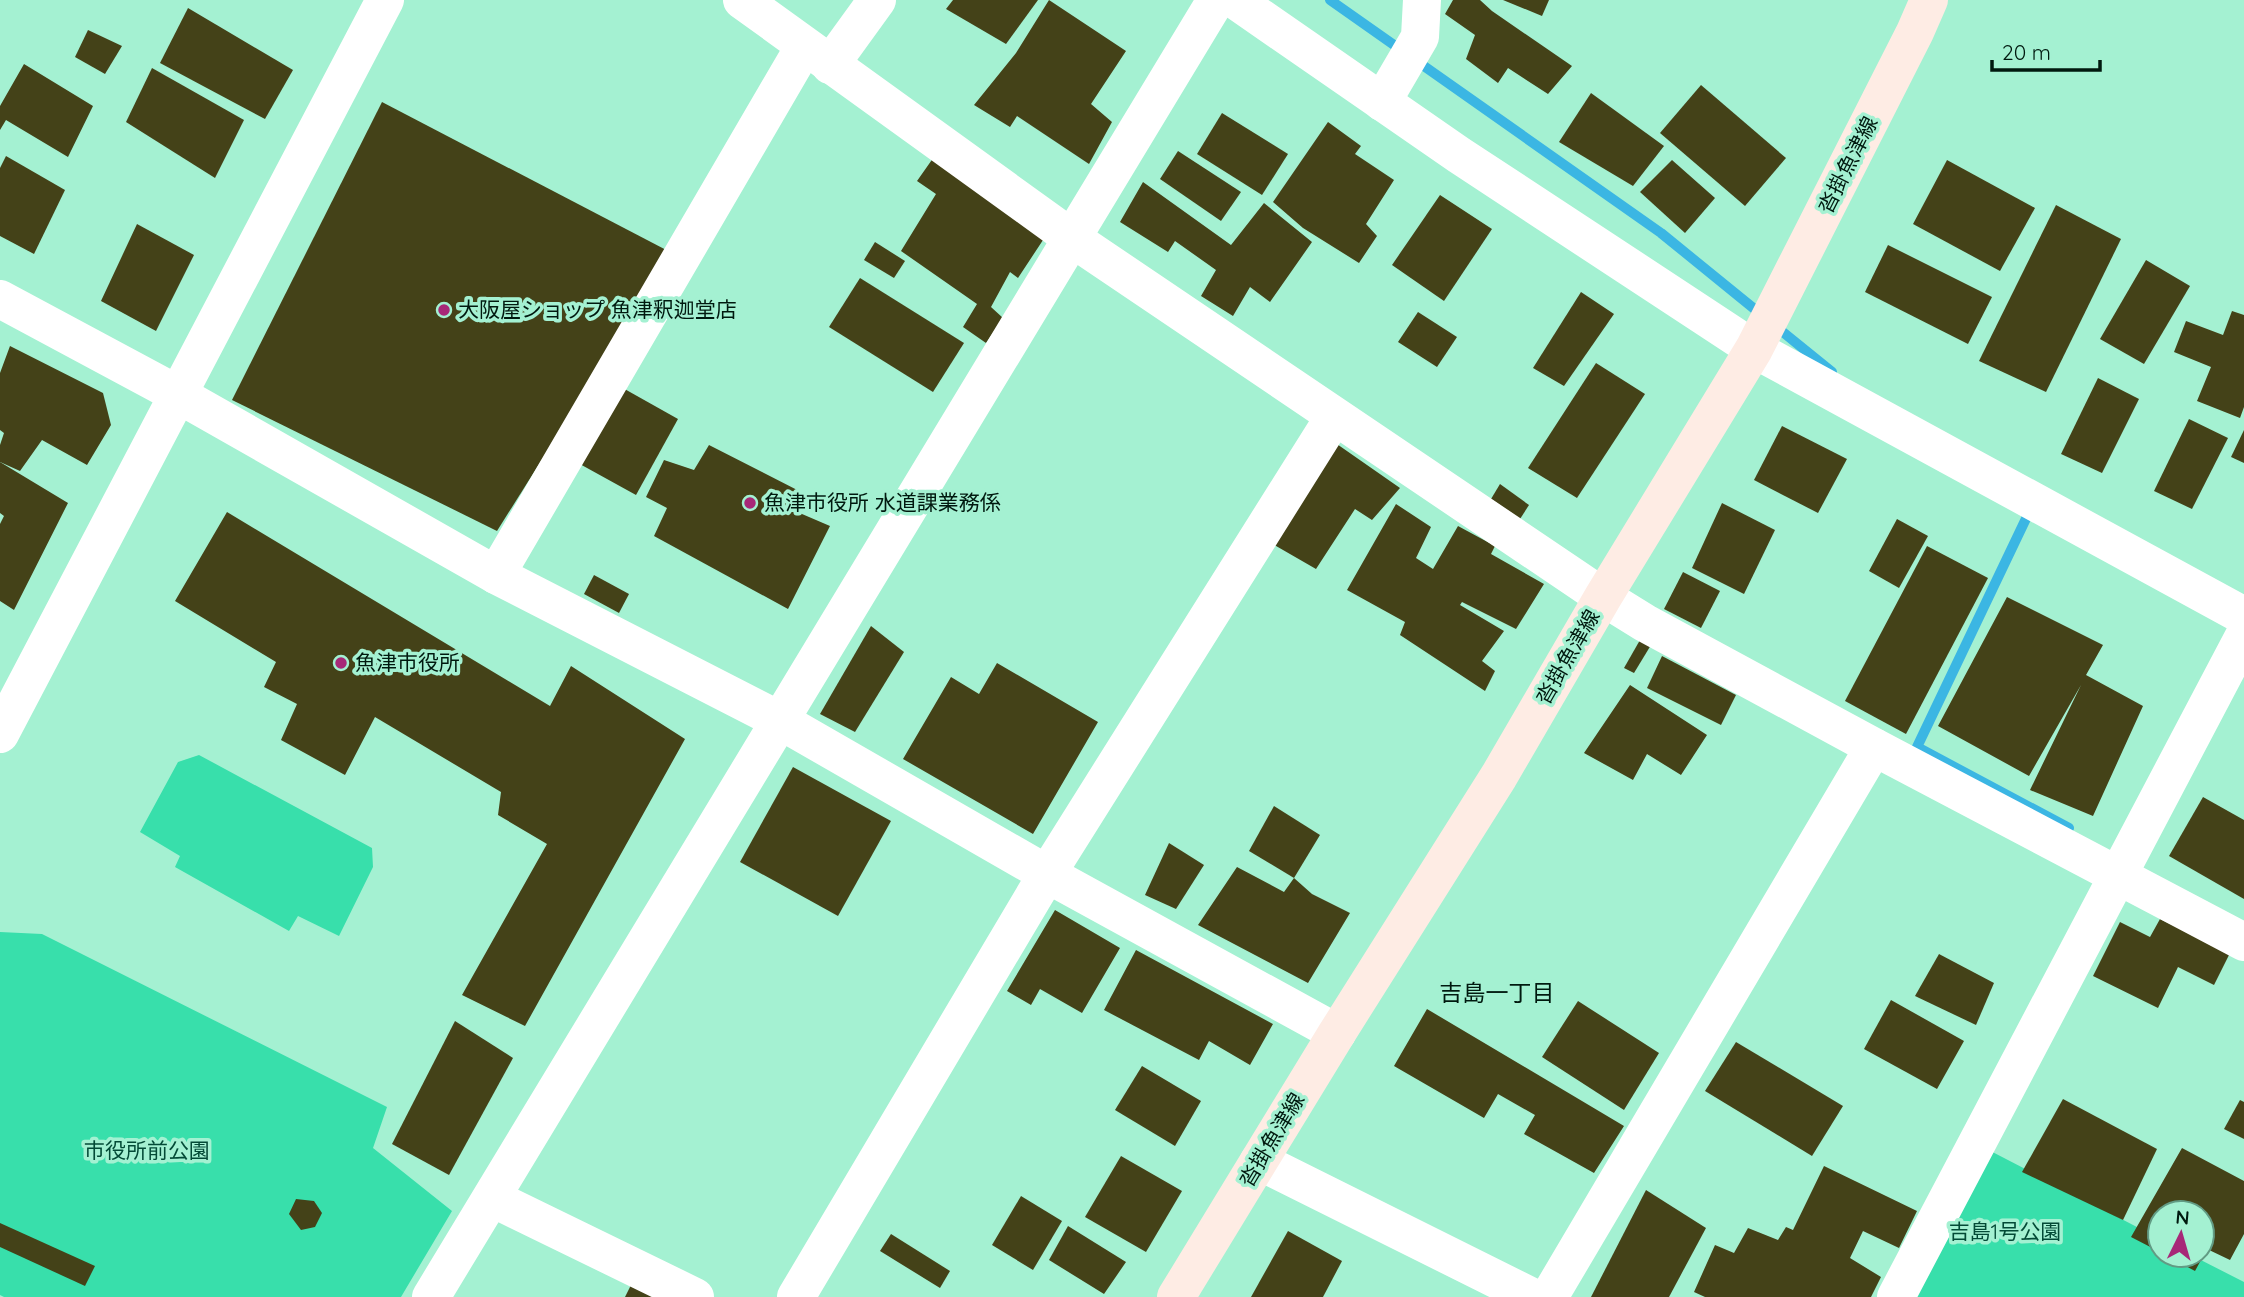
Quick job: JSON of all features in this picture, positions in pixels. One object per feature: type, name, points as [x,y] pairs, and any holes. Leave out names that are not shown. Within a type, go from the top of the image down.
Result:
[{"type":"main road","name":"沓掛魚津線","points":[[1176,1297],[1499,776],[1603,597],[1754,349],[1929,0]]},
{"type":"street","points":[[0,734],[385,0]]},
{"type":"street","points":[[742,0],[803,35],[1073,239],[1603,597],[1874,747],[2244,942]]},
{"type":"street","points":[[496,575],[803,35],[877,0]]},
{"type":"street","points":[[431,1297],[1216,0]]},
{"type":"street","points":[[1235,0],[1382,102],[1754,349],[2244,616]]},
{"type":"street","points":[[1382,102],[1420,37],[1422,0]]},
{"type":"street","points":[[0,299],[179,395],[496,575],[779,720],[1047,874],[1338,1033]]},
{"type":"street","points":[[796,1297],[1047,874],[1334,417]]},
{"type":"street","points":[[1896,1297],[2244,636]]},
{"type":"street","points":[[1549,1297],[1874,747]]},
{"type":"street","points":[[1259,1161],[1532,1297]]},
{"type":"street","points":[[492,1198],[695,1297]]},
{"type":"green space","points":[[199,755],[372,848],[373,867],[339,936],[298,916],[289,931],[175,867],[180,856],[140,832],[178,762]]},
{"type":"green space","name":"市役所前公園","points":[[0,932],[42,934],[387,1107],[373,1148],[452,1211],[401,1297],[0,1295]]},
{"type":"green space","name":"吉島1号公園","points":[[1977,1144],[2146,1232],[2146,1269],[2216,1268],[2244,1282],[2244,1297],[1896,1297]]},
{"type":"building","points":[[953,0],[1038,0],[1006,44],[946,9]]},
{"type":"building","points":[[1049,0],[1126,51],[1091,104],[1112,122],[1089,164],[1017,116],[1010,127],[974,105],[1016,53]]},
{"type":"building","points":[[1453,0],[1480,0],[1572,66],[1548,94],[1508,68],[1498,83],[1466,59],[1475,35],[1445,14]]},
{"type":"building","points":[[1503,0],[1549,0],[1542,16]]},
{"type":"building","points":[[188,8],[293,70],[265,119],[160,63]]},
{"type":"building","points":[[88,30],[122,46],[105,74],[75,57]]},
{"type":"building","points":[[24,64],[93,106],[68,157],[6,120],[0,130],[0,106]]},
{"type":"building","points":[[152,68],[244,120],[215,178],[126,122]]},
{"type":"building","points":[[1701,85],[1786,158],[1745,206],[1660,133]]},
{"type":"building","points":[[1591,93],[1664,146],[1633,186],[1559,142]]},
{"type":"building","points":[[382,102],[672,253],[497,531],[232,400]]},
{"type":"building","points":[[1222,113],[1288,154],[1262,195],[1197,154]]},
{"type":"building","points":[[1328,122],[1361,146],[1355,154],[1394,180],[1366,224],[1377,236],[1359,263],[1303,228],[1273,202]]},
{"type":"building","points":[[1178,151],[1241,192],[1221,221],[1160,179]]},
{"type":"building","points":[[936,154],[1045,237],[1018,278],[1010,272],[991,307],[1003,318],[986,343],[963,327],[977,304],[901,251],[936,194],[917,181]]},
{"type":"building","points":[[6,156],[65,190],[34,254],[0,236],[0,168]]},
{"type":"building","points":[[1672,160],[1715,198],[1685,233],[1640,192]]},
{"type":"building","points":[[1947,160],[2035,208],[2000,271],[1913,224]]},
{"type":"building","points":[[1143,182],[1231,245],[1264,203],[1312,242],[1270,302],[1250,287],[1233,316],[1201,296],[1216,270],[1175,241],[1168,252],[1120,222]]},
{"type":"building","points":[[1440,195],[1492,229],[1444,301],[1392,265]]},
{"type":"building","points":[[2056,205],[2121,239],[2046,392],[1979,361]]},
{"type":"building","points":[[137,224],[194,255],[156,331],[101,301]]},
{"type":"building","points":[[875,242],[905,261],[894,278],[864,260]]},
{"type":"building","points":[[1888,245],[1992,297],[1968,344],[1865,292]]},
{"type":"building","points":[[2146,260],[2190,286],[2144,364],[2100,339]]},
{"type":"building","points":[[860,278],[964,343],[933,392],[829,327]]},
{"type":"building","points":[[1581,292],[1614,314],[1564,386],[1533,368]]},
{"type":"building","points":[[2232,311],[2244,315],[2244,407],[2240,418],[2197,401],[2211,367],[2174,352],[2186,321],[2223,335]]},
{"type":"building","points":[[1418,312],[1457,337],[1437,367],[1398,342]]},
{"type":"building","points":[[10,346],[103,393],[111,425],[87,465],[42,440],[20,471],[0,462],[0,445],[4,433],[0,430],[0,373]]},
{"type":"building","points":[[1596,363],[1645,394],[1577,498],[1528,468]]},
{"type":"building","points":[[2098,378],[2139,399],[2102,473],[2061,454]]},
{"type":"building","points":[[621,387],[678,419],[636,495],[578,463]]},
{"type":"building","points":[[2189,419],[2228,438],[2192,509],[2154,491]]},
{"type":"building","points":[[1782,426],[1847,459],[1818,513],[1754,480]]},
{"type":"building","points":[[2244,430],[2244,463],[2231,457]]},
{"type":"building","points":[[1334,442],[1400,488],[1372,520],[1355,509],[1316,569],[1269,542]]},
{"type":"building","points":[[709,445],[805,494],[795,511],[830,526],[788,609],[654,536],[667,508],[646,497],[664,460],[694,470]]},
{"type":"building","points":[[0,462],[68,503],[14,610],[0,601],[0,524],[4,516],[0,513]]},
{"type":"building","points":[[1500,484],[1529,505],[1520,519],[1491,499]]},
{"type":"building","points":[[1722,503],[1775,530],[1744,594],[1692,568]]},
{"type":"building","points":[[1396,504],[1431,527],[1416,558],[1433,569],[1458,526],[1495,546],[1491,554],[1544,584],[1516,629],[1462,602],[1460,605],[1504,631],[1482,661],[1495,671],[1485,691],[1400,635],[1405,622],[1347,590]]},
{"type":"building","points":[[227,512],[550,706],[571,666],[685,739],[525,1026],[462,995],[547,844],[498,815],[501,792],[375,717],[345,775],[281,740],[297,704],[264,687],[276,662],[175,601]]},
{"type":"building","points":[[1897,519],[1928,536],[1899,588],[1869,571]]},
{"type":"building","points":[[1927,546],[1988,578],[1906,734],[1845,701]]},
{"type":"building","points":[[1683,572],[1720,591],[1701,628],[1664,609]]},
{"type":"building","points":[[594,575],[629,594],[619,613],[584,594]]},
{"type":"building","points":[[2007,597],[2103,645],[2086,675],[2143,706],[2093,816],[2030,790],[2081,685],[2029,776],[1938,726]]},
{"type":"building","points":[[871,626],[904,652],[855,732],[820,714]]},
{"type":"building","points":[[1640,640],[1651,645],[1634,673],[1624,668]]},
{"type":"building","points":[[1662,656],[1736,695],[1721,725],[1647,688]]},
{"type":"building","points":[[997,663],[1098,722],[1033,834],[903,759],[951,677],[979,694]]},
{"type":"building","points":[[1630,685],[1707,735],[1681,775],[1647,754],[1633,780],[1584,753]]},
{"type":"building","points":[[793,767],[891,821],[838,916],[740,862]]},
{"type":"building","points":[[2203,797],[2244,820],[2244,899],[2169,856]]},
{"type":"building","points":[[1274,806],[1320,835],[1294,878],[1249,851]]},
{"type":"building","points":[[1169,843],[1204,865],[1176,909],[1145,895]]},
{"type":"building","points":[[1237,867],[1284,892],[1294,878],[1312,894],[1350,913],[1308,983],[1198,925]]},
{"type":"building","points":[[1055,910],[1120,948],[1082,1013],[1040,989],[1031,1005],[1007,991]]},
{"type":"building","points":[[2160,919],[2230,953],[2214,985],[2178,967],[2158,1008],[2093,976],[2120,922],[2150,937]]},
{"type":"building","points":[[1136,950],[1273,1024],[1250,1065],[1209,1041],[1199,1060],[1104,1010]]},
{"type":"building","points":[[1939,954],[1994,983],[1976,1025],[1915,996]]},
{"type":"building","points":[[1891,1000],[1964,1041],[1937,1089],[1864,1049]]},
{"type":"building","points":[[1578,1001],[1659,1053],[1624,1110],[1542,1057]]},
{"type":"building","points":[[1427,1009],[1624,1126],[1594,1173],[1524,1134],[1535,1115],[1498,1094],[1484,1118],[1394,1066]]},
{"type":"building","points":[[455,1021],[513,1058],[449,1175],[392,1144]]},
{"type":"building","points":[[1736,1042],[1843,1106],[1812,1156],[1705,1091]]},
{"type":"building","points":[[1142,1066],[1201,1101],[1175,1146],[1115,1110]]},
{"type":"building","points":[[2063,1099],[2157,1149],[2123,1220],[2022,1172]]},
{"type":"building","points":[[2240,1100],[2244,1102],[2244,1139],[2224,1129]]},
{"type":"building","points":[[2182,1148],[2244,1181],[2244,1234],[2230,1260],[2216,1253],[2216,1199],[2153,1199]]},
{"type":"building","points":[[1121,1156],[1182,1191],[1146,1252],[1085,1217]]},
{"type":"building","points":[[1824,1166],[1917,1211],[1899,1248],[1863,1231],[1850,1258],[1881,1277],[1871,1297],[1705,1297],[1694,1292],[1715,1245],[1734,1253],[1748,1228],[1778,1240],[1786,1227],[1793,1230]]},
{"type":"building","points":[[1646,1190],[1706,1228],[1669,1297],[1591,1297]]},
{"type":"building","points":[[1021,1196],[1062,1221],[1033,1270],[992,1245]]},
{"type":"building","points":[[296,1199],[314,1201],[322,1213],[315,1227],[301,1230],[289,1214]]},
{"type":"building","points":[[2146,1211],[2146,1245],[2131,1237]]},
{"type":"building","points":[[0,1223],[95,1266],[85,1286],[0,1247]]},
{"type":"building","points":[[1068,1226],[1126,1262],[1104,1294],[1049,1260]]},
{"type":"building","points":[[1288,1231],[1342,1261],[1323,1297],[1251,1297]]},
{"type":"building","points":[[891,1234],[950,1271],[940,1288],[880,1251]]},
{"type":"building","points":[[634,1279],[668,1297],[625,1297]]},
{"type":"waterway","points":[[1330,0],[1661,233],[1832,372]]},
{"type":"waterway","points":[[2032,506],[1917,747],[2069,828]]},
{"type":"place","name":"大阪屋ショップ 魚津釈迦堂店","points":[[444,310]]},
{"type":"place","name":"魚津市役所 水道課業務係","points":[[750,503]]},
{"type":"place","name":"魚津市役所","points":[[341,663]]},
{"type":"district","name":"吉島一丁目","points":[[1497,993]]}]
